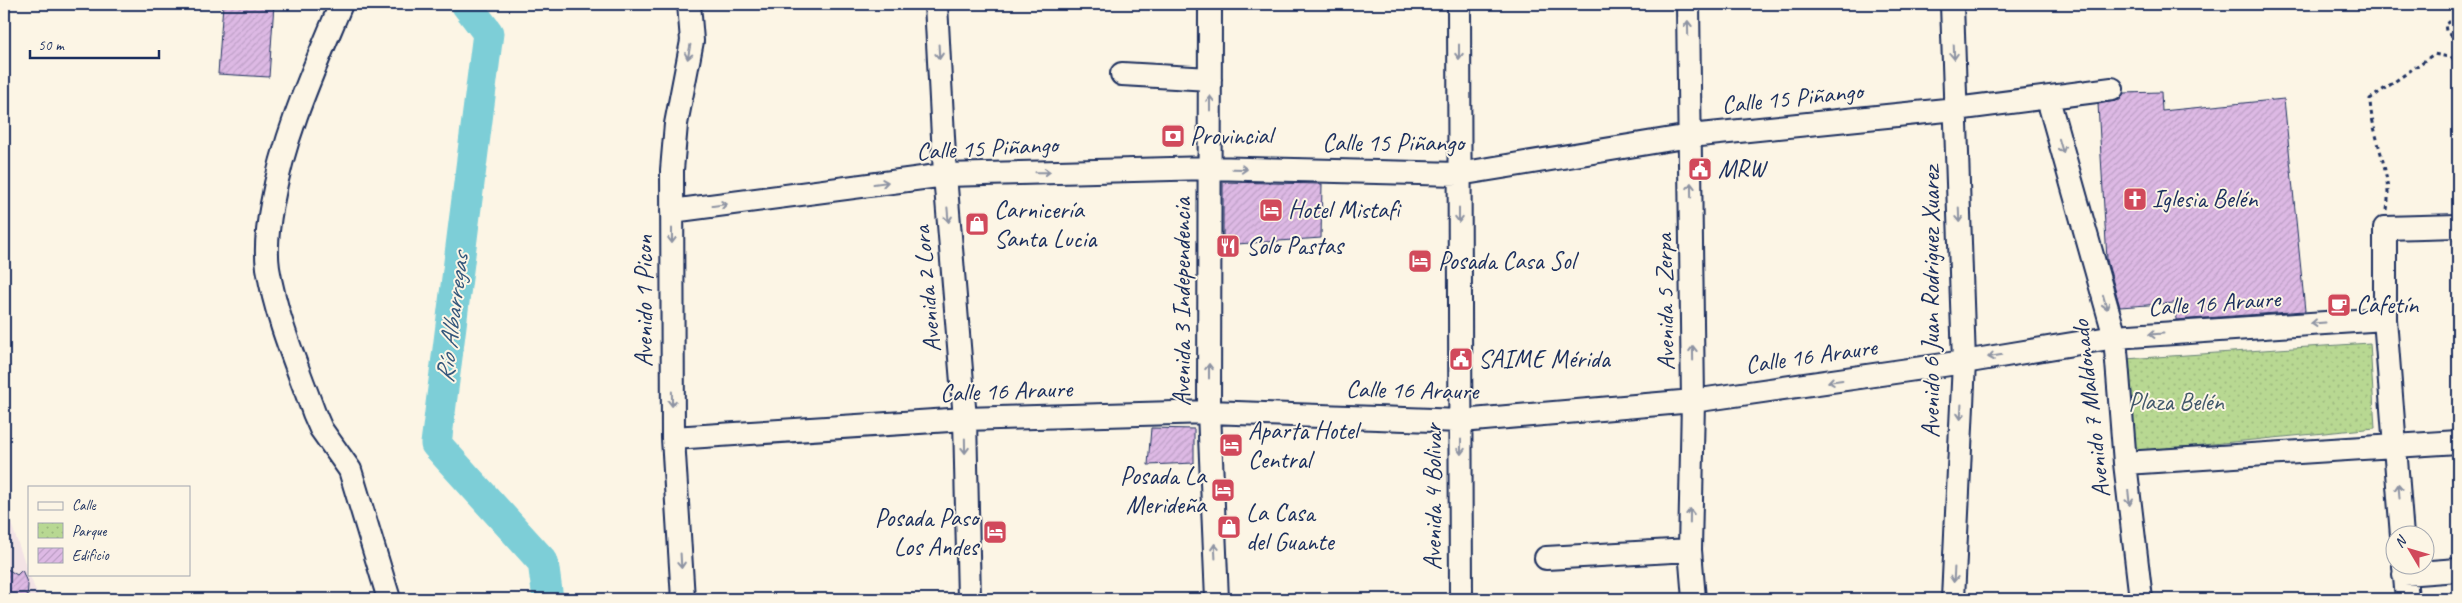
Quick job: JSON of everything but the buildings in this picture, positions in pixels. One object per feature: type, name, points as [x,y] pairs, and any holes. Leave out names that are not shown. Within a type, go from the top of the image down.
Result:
[{"type":"street","points":[[341,4],[292,121],[276,176],[268,228],[268,266],[276,306],[314,413],[321,430],[350,470],[389,599]]},
{"type":"street","name":"Avenido 1 Picon","points":[[683,599],[673,438],[672,170],[676,124],[692,41],[689,4]]},
{"type":"street","name":"Avenida 2 Lora","points":[[936,4],[945,175],[965,419],[969,599]]},
{"type":"street","name":"Avenida 3 Independencia","points":[[1210,4],[1209,412],[1217,599]]},
{"type":"street","name":"Avenida 4 Bolivar","points":[[1459,4],[1460,599]]},
{"type":"street","name":"Avenida 5 Zerpa","points":[[1688,4],[1693,401],[1690,550],[1694,599]]},
{"type":"street","name":"Avenido 6 Juan Rodriguez Xuarez","points":[[1952,4],[1964,362],[1953,599]]},
{"type":"street","points":[[1122,74],[1210,79]]},
{"type":"street","name":"Calle 15 Piñango","points":[[672,212],[945,175],[1209,168],[1459,174],[1690,136],[2048,99],[2112,89]]},
{"type":"street","name":"Avenido 7 Maldonado","points":[[2048,99],[2115,337],[2126,464],[2141,599]]},
{"type":"street","points":[[2401,526],[2384,319],[2385,228],[2458,226]]},
{"type":"street","name":"Calle 16 Araure","points":[[673,438],[965,419],[1209,412],[1461,421],[1693,401],[1964,362],[2115,337],[2384,319]]},
{"type":"street","points":[[2126,464],[2458,442]]},
{"type":"street","points":[[1546,558],[1690,550]]},
{"type":"street","points":[[2434,570],[2458,570]]},
{"type":"street","points":[[2405,576],[2407,599]]},
{"type":"path","points":[[2458,22],[2445,24],[2446,31],[2458,41]]},
{"type":"path","points":[[2385,228],[2389,200],[2385,172],[2370,111],[2370,99],[2434,54],[2458,59]]},
{"type":"shaded area","points":[[1184,124],[1185,145],[1164,146],[1163,125]]},
{"type":"shaded area","points":[[4,504],[28,571],[28,576],[30,576],[39,599],[4,599]]},
{"type":"green space","name":"Plaza Belén","points":[[2370,343],[2375,428],[2131,452],[2125,359]]},
{"type":"waterway","name":"Río Albarregas","points":[[466,4],[488,33],[436,444],[543,562],[548,599]]},
{"type":"place","name":"Provincial","points":[[1173,136]]},
{"type":"place","name":"MRW","points":[[1700,169]]},
{"type":"place","name":"Iglesia Belén","points":[[2135,199]]},
{"type":"place","name":"Hotel Mistafi","points":[[1271,210]]},
{"type":"place","name":"Carnicería Santa Lucia","points":[[977,224]]},
{"type":"place","name":"Solo Pastas","points":[[1228,246]]},
{"type":"place","name":"Posada Casa Sol","points":[[1420,261]]},
{"type":"place","name":"Cafetín","points":[[2339,305]]},
{"type":"place","name":"SAIME Mérida","points":[[1461,359]]},
{"type":"place","name":"Aparta Hotel Central","points":[[1231,445]]},
{"type":"place","name":"Posada La Merideña","points":[[1223,490]]},
{"type":"place","name":"La Casa del Guante","points":[[1229,527]]},
{"type":"place","name":"Posada Paso Los Andes","points":[[995,532]]}]
